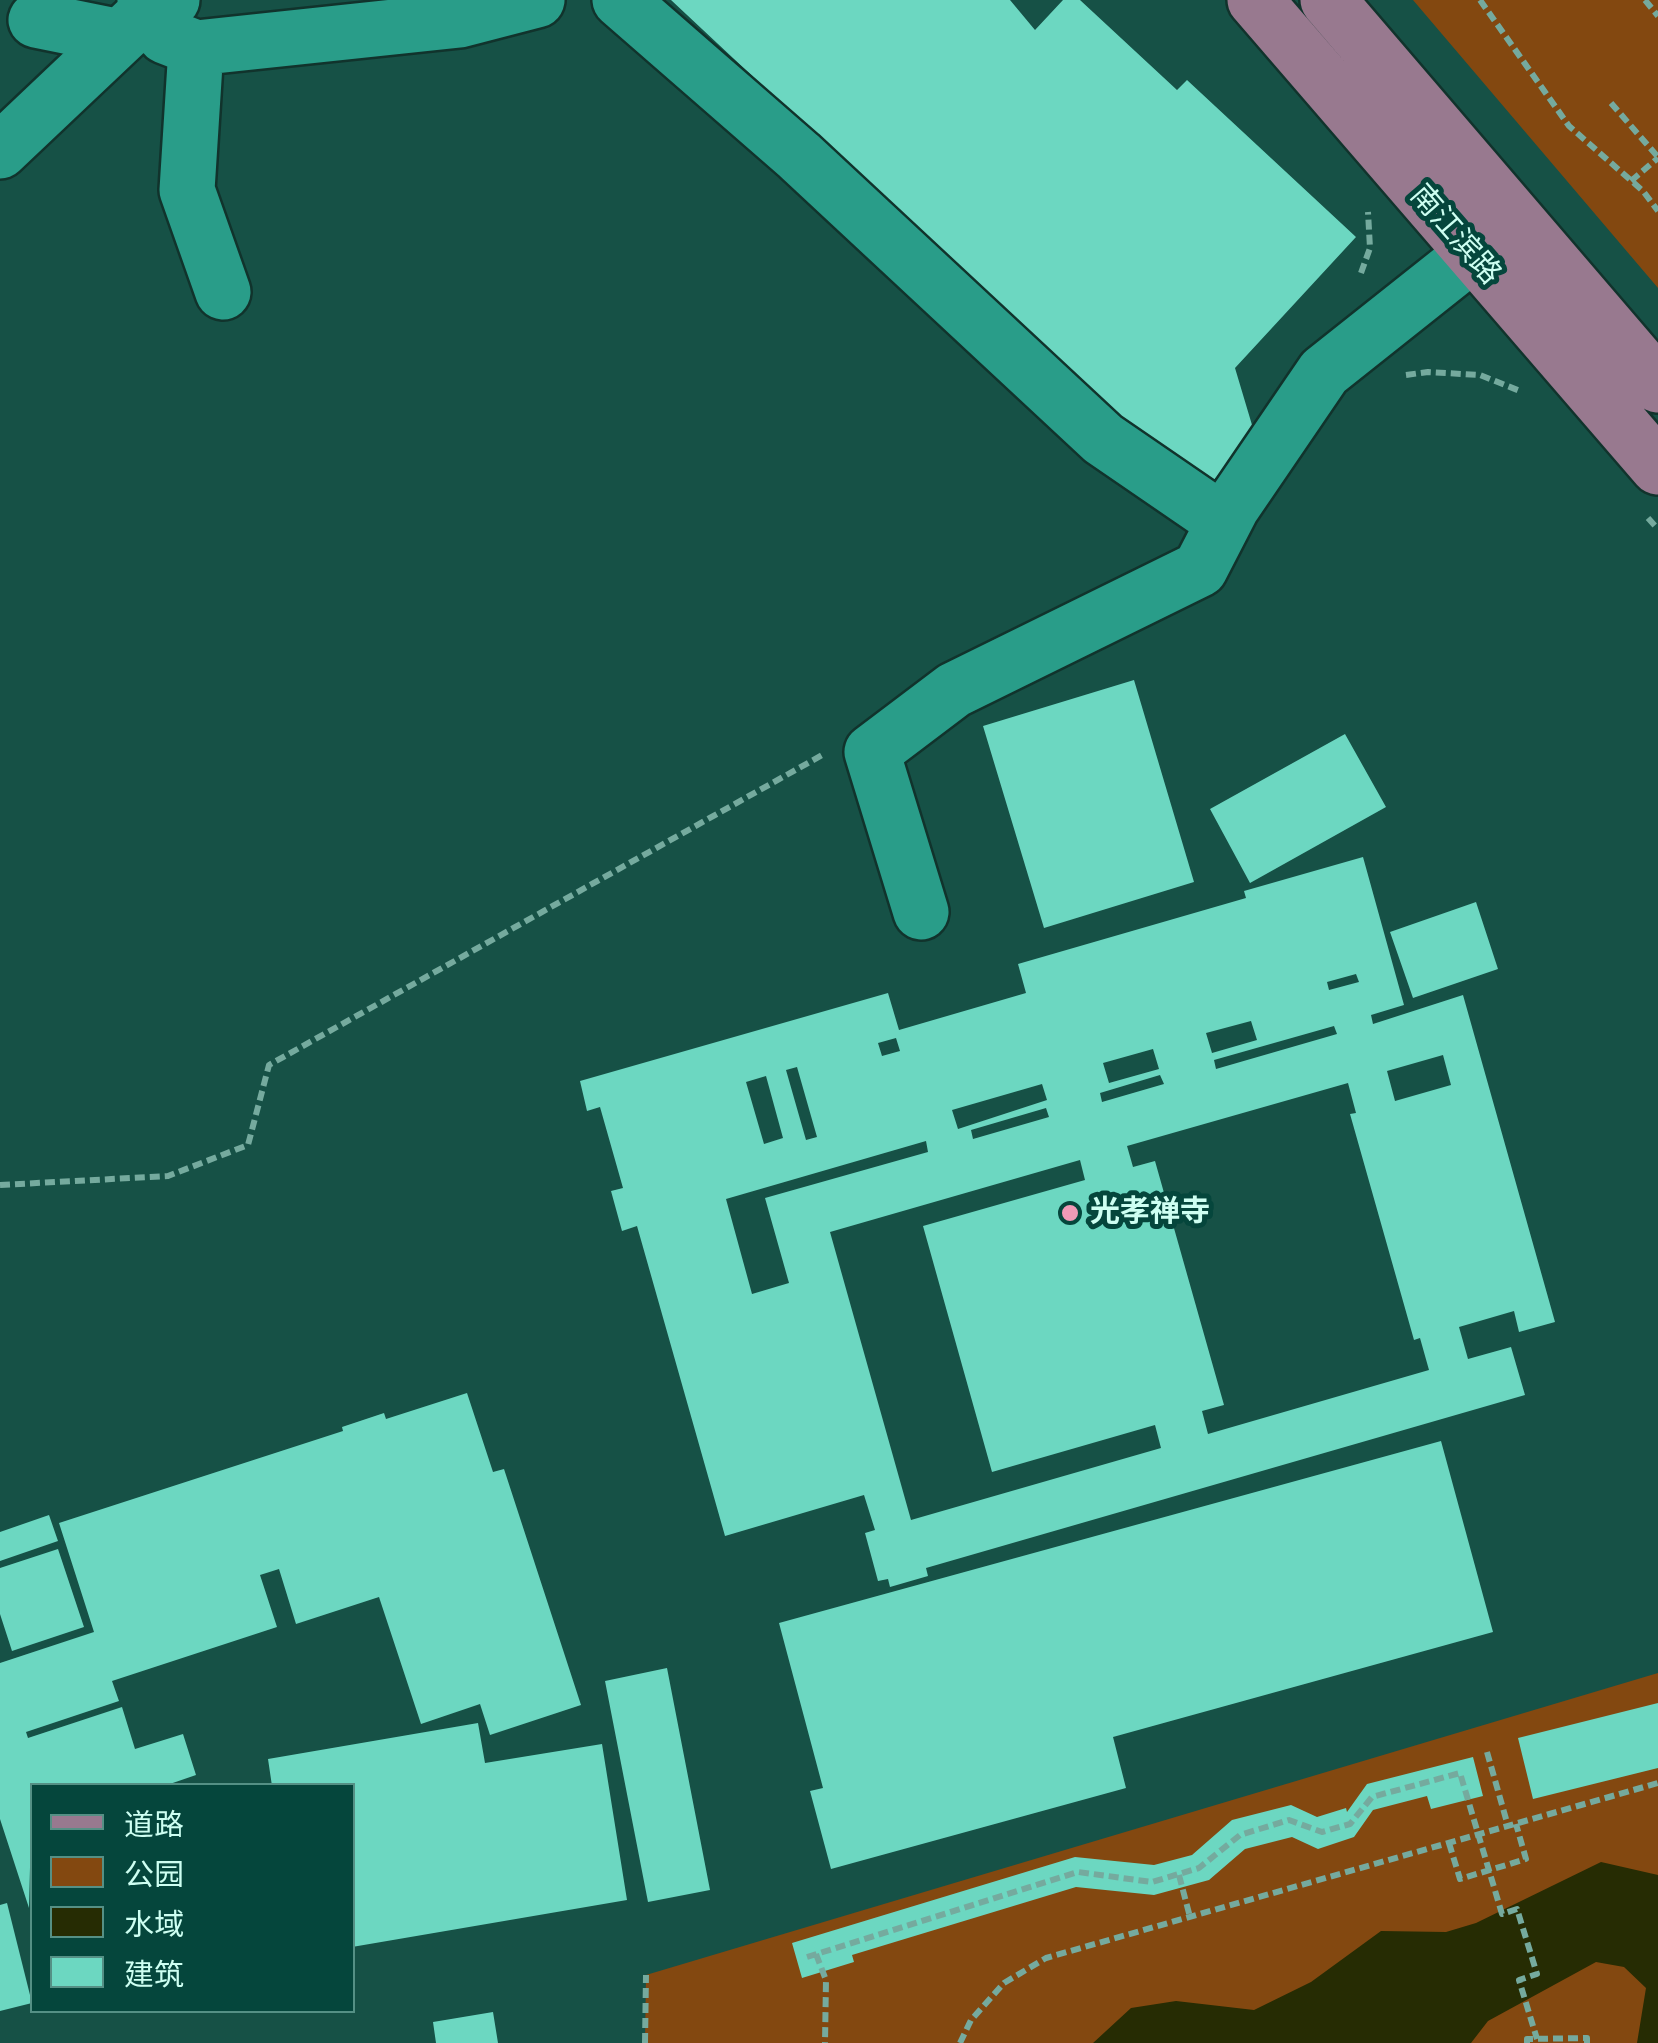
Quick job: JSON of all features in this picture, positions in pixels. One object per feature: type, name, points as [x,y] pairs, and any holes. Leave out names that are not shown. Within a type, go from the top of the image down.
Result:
[{"type":"main road","name":"南江滨路","points":[[1255,0],[1472,254],[1652,491]]},
{"type":"main road","name":"南江滨路","points":[[1328,0],[1658,385]]},
{"type":"street","points":[[146,12],[166,36],[196,48],[460,20],[537,0]]},
{"type":"street","points":[[620,0],[799,156],[1103,439],[1224,522]]},
{"type":"street","points":[[36,20],[146,12]]},
{"type":"street","points":[[0,151],[146,12]]},
{"type":"street","points":[[196,48],[187,190],[223,292]]},
{"type":"street","points":[[921,912],[872,752],[954,690],[1200,569],[1224,522],[1324,372],[1516,220]]},
{"type":"path","points":[[1480,0],[1569,126],[1631,181],[1658,211]]},
{"type":"path","points":[[1644,0],[1658,16]]},
{"type":"path","points":[[1611,103],[1658,157],[1631,181]]},
{"type":"path","points":[[1359,280],[1370,248],[1368,208]]},
{"type":"path","points":[[1392,377],[1428,372],[1480,376],[1535,396]]},
{"type":"path","points":[[1652,491],[1658,529]]},
{"type":"path","points":[[0,1185],[168,1176],[248,1146],[269,1064],[838,746]]},
{"type":"path","points":[[1449,1843],[1460,1879],[1526,1859],[1487,1752]]},
{"type":"path","points":[[807,1957],[1078,1872],[1152,1882],[1179,1875],[1199,1868],[1240,1835],[1289,1820],[1322,1832],[1350,1824],[1372,1797],[1460,1773],[1502,1914],[1517,1910],[1536,1974],[1519,1980],[1537,2039]]},
{"type":"path","points":[[960,2043],[971,2020],[1004,1983],[1046,1958],[1658,1783]]},
{"type":"path","points":[[1179,1875],[1190,1916]]},
{"type":"path","points":[[816,1954],[826,1980],[825,2043]]},
{"type":"path","points":[[645,2043],[646,1974]]},
{"type":"path","points":[[1527,2043],[1537,2039],[1587,2038],[1587,2043]]},
{"type":"green space","points":[[1413,0],[1658,0],[1658,288]]},
{"type":"green space","points":[[1658,1673],[1658,2043],[645,2043],[646,1975]]},
{"type":"water","points":[[1601,1862],[1658,1875],[1658,2043],[1637,2043],[1646,1988],[1624,1967],[1596,1962],[1488,2021],[1471,2043],[1093,2043],[1131,2008],[1176,2001],[1254,2010],[1311,1982],[1381,1931],[1446,1932],[1476,1923]]},
{"type":"building","points":[[671,0],[1010,0],[1035,30],[1063,0],[1080,0],[1177,90],[1187,80],[1356,237],[1235,368],[1255,435],[1200,495]]},
{"type":"building","points":[[1134,680],[1194,882],[1044,928],[983,726]]},
{"type":"building","points":[[1345,734],[1386,807],[1250,883],[1210,809]]},
{"type":"building","name":"光孝禅寺","points":[[1363,857],[1404,1005],[1371,1015],[1373,1024],[1463,995],[1555,1322],[1519,1332],[1514,1311],[1459,1327],[1468,1359],[1511,1347],[1525,1395],[926,1568],[928,1576],[890,1587],[888,1579],[878,1581],[865,1533],[875,1530],[864,1495],[725,1536],[637,1226],[622,1231],[611,1191],[623,1188],[600,1107],[587,1111],[580,1081],[888,993],[899,1030],[1026,993],[1018,964],[1246,898],[1244,891]],"holes":[[[1356,974],[1359,982],[1329,990],[1327,982]],[[1251,1021],[1257,1040],[1212,1053],[1206,1033]],[[1334,1026],[1337,1034],[1216,1069],[1214,1060]],[[896,1038],[900,1051],[882,1056],[878,1043]],[[1153,1049],[1159,1069],[1109,1083],[1103,1063]],[[1443,1055],[1451,1085],[1395,1101],[1387,1071]],[[797,1067],[817,1137],[806,1140],[786,1070]],[[1160,1075],[1164,1084],[1102,1102],[1100,1093]],[[766,1076],[783,1138],[764,1144],[746,1082]],[[1348,1083],[1356,1113],[1350,1114],[1414,1340],[1420,1338],[1429,1370],[1208,1434],[1202,1411],[1224,1405],[1155,1161],[1133,1167],[1127,1146]],[[1042,1084],[1047,1100],[958,1129],[952,1110]],[[1046,1108],[1049,1117],[973,1139],[971,1130]],[[926,1141],[928,1152],[765,1198],[789,1283],[752,1294],[726,1199]],[[1080,1160],[1085,1180],[923,1226],[992,1472],[1155,1425],[1161,1448],[911,1520],[830,1232]]]},
{"type":"building","points":[[1476,902],[1498,969],[1413,998],[1390,932]]},
{"type":"building","points":[[467,1393],[493,1472],[504,1469],[581,1705],[490,1735],[480,1704],[421,1724],[379,1597],[296,1624],[279,1569],[260,1575],[277,1627],[112,1681],[119,1701],[26,1732],[28,1738],[122,1707],[135,1749],[183,1734],[196,1775],[173,1783],[30,1783],[29,1908],[0,1819],[0,1663],[94,1632],[59,1523],[343,1431],[342,1427],[384,1413],[386,1419]]},
{"type":"building","points":[[1441,1441],[1493,1632],[1113,1737],[1126,1788],[831,1869],[810,1791],[823,1788],[779,1623]]},
{"type":"building","points":[[49,1515],[58,1541],[0,1561],[0,1532]]},
{"type":"building","points":[[58,1549],[84,1627],[12,1651],[0,1614],[0,1568]]},
{"type":"building","points":[[667,1668],[710,1890],[648,1902],[605,1681]]},
{"type":"building","points":[[1658,1703],[1658,1768],[1533,1799],[1518,1738]]},
{"type":"building","points":[[478,1723],[485,1763],[602,1744],[627,1900],[355,1946],[355,1783],[272,1783],[268,1759]]},
{"type":"building","points":[[1473,1757],[1483,1796],[1431,1809],[1427,1796],[1373,1810],[1354,1837],[1318,1849],[1292,1837],[1245,1849],[1209,1880],[1154,1895],[1076,1887],[852,1955],[854,1962],[802,1978],[792,1943],[1075,1857],[1154,1865],[1192,1855],[1232,1820],[1291,1805],[1317,1817],[1346,1808],[1347,1812],[1367,1784]]},
{"type":"building","points":[[7,1903],[30,2004],[0,2011],[0,1905]]},
{"type":"building","points":[[493,2012],[498,2043],[436,2043],[433,2022]]},
{"type":"place","name":"光孝禅寺","points":[[1070,1213]]}]
